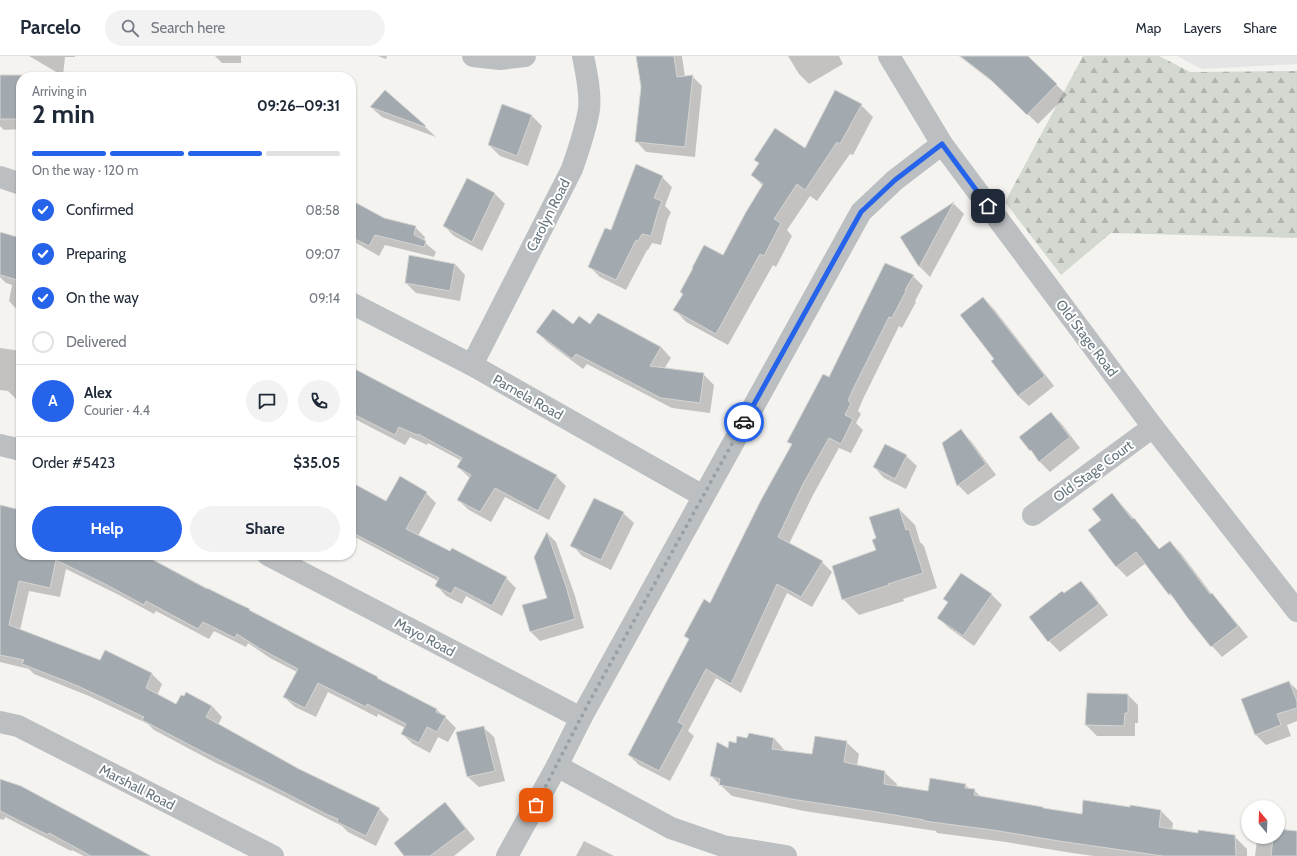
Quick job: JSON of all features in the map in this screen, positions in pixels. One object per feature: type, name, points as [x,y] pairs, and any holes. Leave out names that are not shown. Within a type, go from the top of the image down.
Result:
[{"type":"street","points":[[473,56],[500,59],[525,56]]},
{"type":"street","name":"Carolyn Road","points":[[472,365],[572,169],[583,136],[589,107],[587,75],[583,56]]},
{"type":"street","name":"Old Stage Road","points":[[898,61],[942,144],[1153,427],[1297,611]]},
{"type":"street","points":[[507,856],[703,496],[861,212],[895,180],[942,144]]},
{"type":"street","points":[[0,177],[16,182]]},
{"type":"street","name":"Pamela Road","points":[[356,306],[472,365],[703,496]]},
{"type":"street","name":"Old Stage Court","points":[[1033,515],[1153,427]]},
{"type":"street","points":[[0,445],[16,449]]},
{"type":"street","name":"Mayo Road","points":[[278,560],[581,718]]},
{"type":"street","name":"Marshall Road","points":[[0,722],[18,726],[273,856]]},
{"type":"street","points":[[557,766],[671,828],[723,846],[786,856]]},
{"type":"shaded area","points":[[1177,56],[1297,56],[1297,64],[1202,69]]},
{"type":"green space","points":[[1083,56],[1159,56],[1190,72],[1297,71],[1297,238],[1111,233],[1061,275],[1005,202]]},
{"type":"building","points":[[636,56],[674,56],[677,77],[693,75],[685,147],[635,142],[641,87]]},
{"type":"building","points":[[960,56],[1028,56],[1057,84],[1027,115],[991,80]]},
{"type":"building","points":[[0,75],[16,75],[16,119],[0,119]]},
{"type":"building","points":[[385,90],[426,126],[425,127],[370,107]]},
{"type":"building","points":[[835,90],[862,104],[840,144],[837,142],[805,190],[797,184],[774,219],[781,223],[764,256],[760,254],[716,334],[673,310],[683,294],[680,292],[704,245],[723,255],[763,184],[751,175],[759,163],[754,160],[775,128],[805,148]]},
{"type":"building","points":[[502,104],[532,115],[517,156],[488,145]]},
{"type":"building","points":[[636,164],[663,176],[654,198],[662,201],[651,236],[642,234],[638,241],[636,240],[616,280],[588,267],[605,228],[611,230]]},
{"type":"building","points":[[467,178],[495,193],[472,242],[443,226]]},
{"type":"building","points":[[954,202],[919,267],[900,237]]},
{"type":"building","points":[[356,203],[384,218],[416,226],[414,235],[426,241],[424,247],[375,235],[369,246],[356,240]]},
{"type":"building","points":[[0,232],[16,237],[16,280],[0,275]]},
{"type":"building","points":[[409,255],[455,264],[450,291],[405,283]]},
{"type":"building","points":[[885,263],[914,275],[892,318],[889,317],[853,389],[848,401],[851,403],[845,415],[853,419],[841,444],[829,438],[803,484],[778,537],[823,561],[801,597],[777,584],[731,684],[706,669],[678,722],[684,725],[659,771],[628,755],[689,639],[684,636],[704,599],[710,603],[761,500],[792,444],[787,442],[823,374],[829,377]]},
{"type":"building","points":[[983,297],[1045,376],[1018,396],[991,361],[994,359],[960,315]]},
{"type":"building","points":[[553,309],[573,324],[579,316],[590,324],[598,313],[661,347],[650,366],[704,373],[700,403],[661,398],[576,354],[572,359],[536,332]]},
{"type":"building","points":[[356,370],[557,475],[538,511],[495,488],[480,512],[457,500],[471,475],[457,467],[462,458],[418,434],[417,435],[399,427],[395,435],[356,416]]},
{"type":"building","points":[[1051,412],[1070,437],[1039,462],[1031,450],[1030,451],[1019,437]]},
{"type":"building","points":[[961,429],[986,464],[957,486],[942,443]]},
{"type":"building","points":[[885,444],[907,455],[895,479],[873,467]]},
{"type":"building","points":[[400,476],[427,492],[406,529],[450,551],[452,548],[507,577],[492,606],[455,587],[451,594],[435,586],[439,578],[356,535],[356,485],[386,501]]},
{"type":"building","points":[[1112,493],[1132,519],[1134,518],[1159,549],[1170,541],[1210,594],[1212,593],[1238,626],[1211,647],[1170,593],[1169,595],[1136,552],[1116,567],[1088,530],[1101,520],[1092,509]]},
{"type":"building","points":[[594,498],[624,512],[601,560],[570,546]]},
{"type":"building","points":[[0,505],[16,509],[16,560],[56,560],[50,588],[19,581],[9,625],[100,660],[105,650],[152,673],[146,688],[176,704],[181,695],[184,696],[186,692],[212,706],[206,717],[299,769],[380,808],[366,836],[337,822],[338,819],[142,720],[144,717],[78,686],[22,664],[24,660],[0,655]]},
{"type":"building","points":[[899,508],[906,530],[909,529],[923,573],[842,600],[832,566],[876,550],[872,540],[876,538],[869,517]]},
{"type":"building","points":[[547,532],[566,586],[575,619],[530,632],[522,605],[547,598],[534,557]]},
{"type":"building","points":[[56,560],[153,560],[207,589],[250,609],[249,610],[378,677],[377,678],[437,709],[436,712],[446,716],[437,732],[427,727],[419,743],[401,734],[406,724],[367,704],[366,707],[318,683],[305,708],[283,697],[298,669],[237,634],[235,638],[203,622],[198,629],[146,601],[144,605]]},
{"type":"building","points":[[961,573],[992,594],[963,636],[937,618],[948,602],[943,599]]},
{"type":"building","points":[[1081,581],[1099,604],[1048,642],[1029,617],[1062,591],[1064,593]]},
{"type":"building","points":[[1289,681],[1297,701],[1297,708],[1277,714],[1281,725],[1255,735],[1241,699]]},
{"type":"building","points":[[1087,693],[1128,694],[1128,713],[1125,713],[1124,726],[1085,725]]},
{"type":"building","points":[[484,726],[495,771],[467,777],[456,732]]},
{"type":"building","points":[[749,733],[774,738],[772,749],[812,754],[815,736],[847,741],[844,762],[885,771],[884,784],[928,791],[930,778],[966,784],[965,788],[975,789],[974,795],[1082,814],[1083,800],[1161,810],[1159,827],[1198,833],[1198,830],[1235,835],[1236,856],[1163,856],[924,821],[877,812],[791,799],[719,785],[720,779],[710,776],[717,742],[728,748],[729,741],[736,743],[737,736],[747,738]]},
{"type":"building","points":[[0,779],[21,786],[151,856],[91,856],[49,833],[48,835],[0,811]]},
{"type":"building","points":[[445,802],[466,829],[430,856],[404,856],[394,843]]},
{"type":"building","points":[[1285,830],[1297,831],[1297,856],[1271,856],[1272,844],[1285,844]]},
{"type":"way so far","points":[[536,805],[588,704],[744,422]]},
{"type":"route","points":[[744,422],[861,212],[895,180],[942,144],[988,206]]}]
